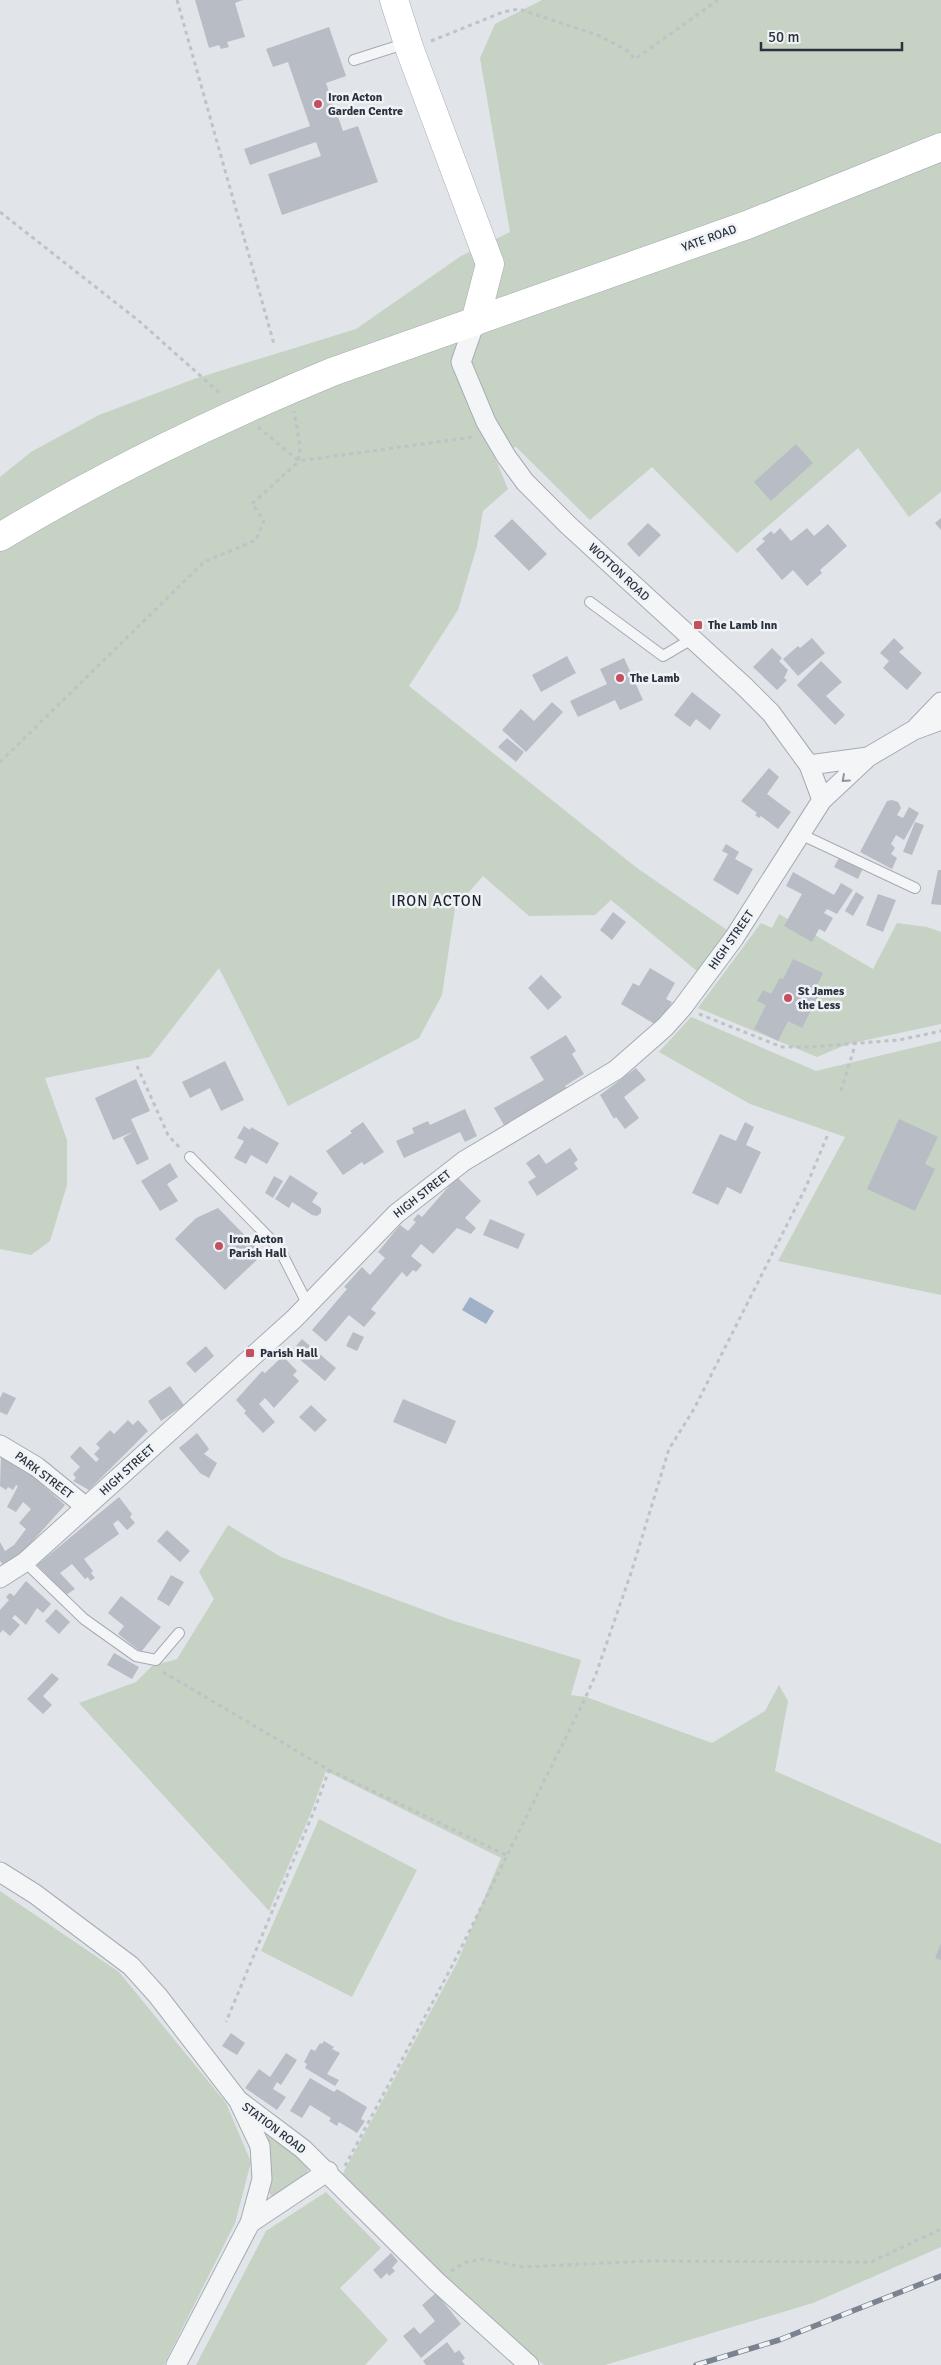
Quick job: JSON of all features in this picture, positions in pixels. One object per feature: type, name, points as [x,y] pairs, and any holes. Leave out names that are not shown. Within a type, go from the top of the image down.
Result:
[{"type":"main road","points":[[394,0],[419,42],[490,264],[475,322]]},
{"type":"main road","name":"YATE ROAD","points":[[0,537],[126,466],[238,411],[332,372],[747,225],[941,147]]},
{"type":"street","name":"WOTTON ROAD","points":[[475,322],[460,362],[493,434],[525,482],[568,525],[771,713],[809,765],[822,800]]},
{"type":"street","points":[[914,730],[941,702]]},
{"type":"street","points":[[809,765],[868,757],[914,730],[941,720]]},
{"type":"street","name":"HIGH STREET","points":[[0,1578],[25,1562],[308,1305],[396,1214],[464,1161],[616,1070],[665,1028],[734,938],[822,800],[868,757]]},
{"type":"street","name":"PARK STREET","points":[[0,1445],[37,1467],[86,1507]]},
{"type":"street","name":"STATION ROAD","points":[[0,1872],[35,1894],[131,1966],[158,1996],[238,2100],[303,2149],[436,2281],[529,2365]]},
{"type":"street","points":[[176,2365],[250,2223],[262,2180],[260,2146],[238,2100]]},
{"type":"street","points":[[250,2223],[332,2176]]},
{"type":"lane","points":[[354,60],[419,42]]},
{"type":"lane","points":[[590,602],[663,656],[692,638]]},
{"type":"lane","points":[[800,834],[915,888]]},
{"type":"lane","points":[[190,1157],[279,1248],[308,1305]]},
{"type":"lane","points":[[25,1562],[84,1619],[136,1656],[156,1660],[178,1633]]},
{"type":"path","points":[[177,0],[274,344]]},
{"type":"path","points":[[419,42],[503,12],[519,9],[600,36],[628,51],[635,60],[718,0]]},
{"type":"path","points":[[0,212],[138,321],[203,376],[238,411],[299,461]]},
{"type":"path","points":[[291,389],[300,445],[299,461]]},
{"type":"path","points":[[0,762],[204,562],[256,540],[264,521],[252,504],[299,461],[493,434]]},
{"type":"path","points":[[696,1012],[782,1046],[808,1047],[900,1040],[941,1031]]},
{"type":"path","points":[[841,1092],[856,1042]]},
{"type":"path","points":[[137,1066],[168,1135],[190,1157]]},
{"type":"path","points":[[332,2176],[508,1856],[596,1674],[632,1570],[669,1449],[694,1409],[790,1220],[828,1134]]},
{"type":"path","points":[[136,1656],[329,1770],[508,1856]]},
{"type":"path","points":[[226,2022],[314,1811],[329,1770]]},
{"type":"path","points":[[436,2281],[466,2262],[484,2259],[523,2267],[647,2261],[871,2262],[941,2229]]},
{"type":"green space","points":[[542,0],[941,0],[941,492],[909,517],[858,448],[737,553],[652,467],[590,520],[516,447],[493,453],[508,489],[483,511],[477,546],[458,610],[409,686],[637,868],[727,930],[698,972],[611,900],[595,915],[529,916],[483,876],[455,908],[442,995],[419,1038],[288,1106],[219,968],[150,1057],[45,1078],[67,1140],[67,1185],[50,1241],[31,1255],[0,1249],[0,477],[31,452],[99,415],[194,379],[356,329],[461,256],[510,232],[480,58],[495,24]]},
{"type":"green space","points":[[779,914],[873,969],[897,923],[927,927],[941,932],[941,1024],[848,1044],[817,1057],[698,1008],[761,923],[772,928]]},
{"type":"green space","points":[[691,1017],[816,1071],[941,1041],[941,1295],[778,1261],[845,1137],[750,1104],[659,1052]]},
{"type":"green space","points":[[228,1525],[281,1557],[451,1620],[581,1660],[571,1695],[586,1697],[712,1743],[765,1711],[779,1685],[788,1701],[775,1771],[941,1844],[941,2247],[813,2303],[605,2365],[544,2365],[437,2269],[342,2175],[457,1963],[501,1858],[326,1771],[310,1815],[269,1911],[79,1703],[136,1682],[152,1666],[177,1659],[214,1599],[199,1572]]},
{"type":"green space","points":[[319,1819],[417,1870],[352,1997],[261,1951]]},
{"type":"green space","points":[[0,1891],[119,1972],[226,2103],[251,2162],[235,2223],[164,2365],[0,2365]]},
{"type":"green space","points":[[270,2132],[308,2164],[308,2178],[273,2198],[268,2191],[271,2158],[267,2135]]},
{"type":"green space","points":[[326,2192],[381,2248],[340,2288],[388,2340],[365,2365],[196,2365],[266,2231]]},
{"type":"water","points":[[470,1297],[494,1311],[486,1324],[462,1310]]},
{"type":"building","points":[[195,0],[243,0],[235,3],[245,37],[227,42],[229,47],[221,49],[219,45],[209,48]]},
{"type":"building","name":"Iron Acton Garden Centre","points":[[329,27],[346,76],[326,83],[343,131],[358,126],[378,182],[282,215],[268,174],[321,156],[316,142],[250,165],[244,149],[310,126],[288,62],[273,67],[266,49]]},
{"type":"building","points":[[796,444],[813,463],[771,501],[754,482]]},
{"type":"building","points":[[941,518],[941,530],[935,523]]},
{"type":"building","points":[[512,519],[547,554],[529,571],[494,536]]},
{"type":"building","points":[[648,523],[661,535],[639,557],[627,544]]},
{"type":"building","points":[[828,524],[847,546],[820,570],[822,573],[807,586],[793,570],[782,580],[756,549],[765,541],[762,539],[771,531],[774,534],[780,528],[791,541],[807,528],[814,536]]},
{"type":"building","points":[[812,638],[825,653],[798,676],[783,659],[798,646],[800,648]]},
{"type":"building","points":[[894,638],[904,648],[899,652],[922,673],[907,690],[883,668],[889,661],[880,653]]},
{"type":"building","points":[[772,648],[782,658],[779,661],[788,670],[784,678],[787,680],[777,690],[753,667]]},
{"type":"building","points":[[567,656],[576,673],[541,692],[532,675]]},
{"type":"building","points":[[624,658],[643,700],[620,710],[615,700],[578,717],[570,701],[607,684],[600,669]]},
{"type":"building","points":[[821,661],[842,682],[826,696],[845,715],[835,725],[797,685]]},
{"type":"building","points":[[692,692],[721,715],[710,730],[696,719],[690,727],[674,715]]},
{"type":"building","points":[[552,702],[563,712],[526,752],[502,730],[521,709],[534,721]]},
{"type":"building","points":[[507,738],[524,752],[516,762],[498,747]]},
{"type":"building","points":[[769,768],[779,777],[767,794],[791,812],[778,829],[761,816],[759,818],[755,815],[757,813],[741,801]]},
{"type":"building","points":[[887,801],[898,802],[901,808],[897,815],[903,818],[909,807],[919,813],[904,840],[896,835],[891,844],[895,848],[891,854],[897,858],[892,869],[860,852]]},
{"type":"building","points":[[915,822],[924,825],[912,855],[903,852]]},
{"type":"building","points":[[726,844],[739,852],[735,859],[753,869],[738,895],[713,880],[728,854],[722,851]]},
{"type":"building","points":[[840,856],[863,868],[858,879],[834,867]]},
{"type":"building","points":[[938,870],[941,870],[941,905],[931,904]]},
{"type":"building","points":[[793,872],[834,895],[841,883],[853,890],[837,914],[827,909],[824,913],[833,918],[825,932],[819,929],[812,942],[784,926],[802,894],[786,886]]},
{"type":"building","points":[[856,892],[864,897],[853,916],[845,911]]},
{"type":"building","points":[[878,894],[896,900],[883,932],[866,925]]},
{"type":"building","points":[[613,912],[626,922],[612,940],[600,930]]},
{"type":"building","name":"St James the Less","points":[[793,959],[823,973],[813,994],[818,996],[802,1028],[788,1021],[778,1041],[754,1029],[766,1005],[757,1001],[763,990],[771,994],[780,978],[783,979]]},
{"type":"building","points":[[650,968],[675,983],[666,999],[672,1002],[658,1026],[621,1004],[633,983],[639,986]]},
{"type":"building","points":[[541,975],[562,997],[548,1010],[528,988]]},
{"type":"building","points":[[566,1035],[576,1051],[572,1054],[584,1074],[565,1086],[568,1090],[504,1125],[494,1108],[544,1080],[530,1057]]},
{"type":"building","points":[[225,1061],[244,1100],[221,1111],[210,1088],[190,1098],[182,1082]]},
{"type":"building","points":[[636,1068],[646,1080],[624,1097],[639,1118],[625,1129],[616,1117],[614,1119],[600,1095]]},
{"type":"building","points":[[136,1079],[150,1111],[131,1119],[149,1159],[137,1165],[123,1138],[133,1132],[113,1140],[95,1098]]},
{"type":"building","points":[[465,1109],[477,1136],[465,1142],[460,1132],[404,1158],[396,1141],[414,1133],[412,1128],[428,1121],[430,1125]]},
{"type":"building","points":[[899,1119],[938,1137],[925,1164],[935,1169],[915,1211],[867,1189]]},
{"type":"building","points":[[363,1122],[384,1152],[364,1165],[362,1162],[343,1175],[326,1151],[352,1133],[350,1131]]},
{"type":"building","points":[[745,1122],[754,1127],[746,1145],[761,1152],[741,1194],[727,1187],[718,1205],[692,1193],[720,1134],[736,1141]]},
{"type":"building","points":[[244,1126],[250,1130],[251,1127],[279,1143],[267,1164],[251,1155],[246,1164],[234,1158],[244,1141],[237,1138]]},
{"type":"building","points":[[570,1148],[578,1160],[574,1163],[578,1169],[537,1196],[528,1182],[536,1177],[526,1163],[539,1154],[546,1164]]},
{"type":"building","points":[[170,1163],[178,1177],[167,1184],[178,1201],[160,1211],[141,1181]]},
{"type":"building","points":[[290,1175],[318,1193],[312,1202],[321,1208],[321,1213],[317,1216],[312,1215],[292,1202],[289,1208],[275,1199]]},
{"type":"building","points":[[274,1176],[283,1181],[273,1198],[265,1193]]},
{"type":"building","points":[[457,1177],[481,1201],[465,1218],[476,1228],[471,1234],[457,1228],[433,1254],[421,1244],[411,1256],[422,1265],[416,1272],[413,1270],[407,1277],[402,1272],[371,1309],[376,1313],[364,1327],[349,1315],[326,1342],[312,1330],[347,1289],[344,1287],[362,1267],[370,1275],[385,1258],[378,1252],[400,1225],[408,1231],[416,1222],[413,1220],[418,1214],[422,1217]]},
{"type":"building","name":"Iron Acton Parish Hall","points":[[218,1208],[263,1254],[225,1290],[175,1239],[196,1218]]},
{"type":"building","points":[[490,1219],[525,1234],[518,1249],[483,1235]]},
{"type":"building","points":[[353,1332],[364,1337],[357,1351],[346,1346]]},
{"type":"building","points":[[302,1339],[336,1368],[325,1381],[291,1352]]},
{"type":"building","points":[[206,1346],[214,1356],[195,1373],[186,1363]]},
{"type":"building","points":[[283,1356],[297,1371],[293,1375],[299,1381],[274,1408],[265,1398],[259,1404],[275,1422],[263,1433],[244,1413],[246,1411],[236,1400],[262,1371],[265,1373]]},
{"type":"building","points":[[170,1386],[184,1405],[161,1421],[148,1401]]},
{"type":"building","points":[[3,1392],[16,1398],[7,1415],[0,1412],[0,1398]]},
{"type":"building","points":[[403,1399],[456,1421],[446,1444],[393,1422]]},
{"type":"building","points":[[311,1405],[327,1420],[315,1432],[299,1417]]},
{"type":"building","points":[[128,1420],[133,1425],[138,1420],[148,1431],[89,1490],[73,1481],[76,1478],[73,1474],[80,1467],[70,1457],[80,1446],[96,1462],[99,1459],[94,1454],[100,1448],[96,1444],[110,1430],[114,1434]]},
{"type":"building","points":[[197,1433],[209,1449],[204,1454],[217,1463],[209,1478],[200,1473],[179,1448]]},
{"type":"building","points":[[1,1455],[24,1469],[65,1505],[22,1553],[3,1565],[0,1561],[0,1542],[5,1551],[14,1545],[26,1529],[19,1523],[31,1509],[23,1502],[16,1512],[7,1507],[18,1486],[16,1485],[13,1490],[8,1487],[6,1490],[0,1486]]},
{"type":"building","points":[[119,1497],[132,1514],[130,1517],[135,1523],[127,1530],[118,1520],[113,1524],[119,1534],[84,1559],[93,1571],[91,1573],[95,1578],[90,1581],[88,1577],[85,1579],[72,1564],[60,1573],[75,1589],[66,1595],[37,1565]]},
{"type":"building","points":[[167,1530],[190,1551],[180,1562],[157,1541]]},
{"type":"building","points":[[171,1575],[184,1582],[169,1606],[157,1599]]},
{"type":"building","points":[[26,1581],[51,1604],[43,1613],[37,1608],[26,1625],[15,1615],[12,1618],[20,1625],[10,1636],[3,1630],[0,1633],[0,1610],[9,1600],[6,1597],[10,1593],[14,1596]]},
{"type":"building","points":[[121,1596],[161,1627],[141,1652],[118,1634],[124,1626],[108,1613]]},
{"type":"building","points":[[56,1609],[70,1622],[59,1634],[45,1621]]},
{"type":"building","points":[[114,1653],[139,1667],[132,1679],[107,1665]]},
{"type":"building","points":[[52,1673],[59,1679],[43,1696],[52,1705],[43,1714],[27,1699]]},
{"type":"building","points":[[941,1943],[941,1960],[935,1958]]},
{"type":"building","points":[[231,2033],[245,2043],[237,2055],[222,2046]]},
{"type":"building","points":[[324,2041],[334,2047],[332,2049],[340,2053],[327,2074],[339,2080],[335,2086],[305,2068],[307,2064],[304,2062],[311,2049],[315,2051],[320,2043],[322,2044]]},
{"type":"building","points":[[286,2053],[297,2060],[281,2085],[277,2082],[273,2089],[286,2097],[277,2110],[245,2088],[259,2069],[270,2077]]},
{"type":"building","points":[[310,2078],[334,2092],[337,2089],[367,2107],[361,2119],[365,2121],[357,2133],[339,2122],[337,2126],[329,2121],[331,2118],[310,2105],[302,2118],[290,2111]]},
{"type":"building","points":[[391,2253],[398,2261],[392,2268],[395,2271],[389,2276],[387,2273],[381,2279],[373,2270]]},
{"type":"building","points":[[436,2293],[461,2324],[421,2358],[403,2336],[414,2327],[420,2334],[435,2321],[422,2305]]},
{"type":"building","points":[[447,2342],[455,2353],[459,2350],[465,2358],[462,2361],[465,2365],[426,2365],[423,2361]]},
{"type":"railway","points":[[696,2365],[779,2340],[941,2276]]},
{"type":"place","name":"Iron Acton Garden Centre","points":[[318,104]]},
{"type":"place","name":"The Lamb Inn","points":[[698,625]]},
{"type":"place","name":"The Lamb","points":[[620,678]]},
{"type":"place","name":"St James the Less","points":[[788,998]]},
{"type":"place","name":"Iron Acton Parish Hall","points":[[219,1246]]},
{"type":"place","name":"Parish Hall","points":[[250,1353]]},
{"type":"district","name":"IRON ACTON","points":[[437,901]]}]
